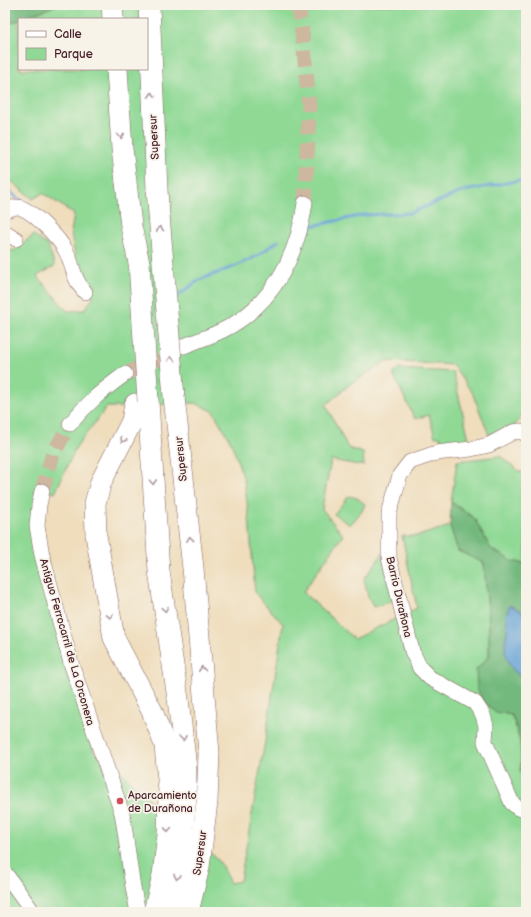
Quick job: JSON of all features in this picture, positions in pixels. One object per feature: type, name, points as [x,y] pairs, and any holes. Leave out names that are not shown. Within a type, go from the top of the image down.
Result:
[{"type":"highway","points":[[112,5],[113,18]]},
{"type":"highway","name":"Supersur","points":[[148,5],[156,190],[174,397],[193,568],[209,753],[207,802],[199,867],[188,912]]},
{"type":"highway","name":"Supersur","points":[[117,70],[122,149],[131,226],[128,261],[159,571],[178,699],[186,768],[178,794],[180,863],[170,912]]},
{"type":"highway","points":[[142,402],[110,462],[95,503],[96,535],[114,638],[152,711],[165,745],[178,794],[168,834],[163,875],[154,912]]},
{"type":"street","points":[[184,346],[230,326],[251,311],[271,291],[284,272],[295,248],[303,222],[305,204]]},
{"type":"street","points":[[5,210],[17,207],[27,211],[46,227],[59,241],[67,253],[73,274],[85,292]]},
{"type":"street","points":[[70,424],[85,406],[108,386],[125,374]]},
{"type":"street","name":"Barrio Durañona","points":[[522,809],[512,803],[485,742],[486,726],[483,715],[475,703],[430,678],[420,668],[412,651],[389,558],[389,514],[400,475],[410,462],[436,453],[471,449],[489,445],[513,432],[524,428]]},
{"type":"street","name":"Antiguo Ferrocarril de La Orconera","points":[[42,491],[37,526],[42,555],[71,663],[122,813],[133,893],[138,912]]},
{"type":"street","points":[[5,873],[33,912]]},
{"type":"green space","points":[[5,5],[57,5],[23,18],[18,18],[18,20],[5,25]]},
{"type":"green space","points":[[57,5],[526,5],[526,407],[516,425],[489,435],[473,394],[453,365],[388,361],[350,384],[326,405],[348,448],[363,453],[364,466],[331,460],[322,509],[343,535],[303,592],[354,639],[417,608],[402,536],[418,536],[450,526],[458,551],[484,563],[489,623],[489,656],[476,670],[495,712],[511,715],[520,743],[520,772],[526,778],[526,912],[5,912],[5,247],[13,251],[34,235],[48,246],[55,266],[37,276],[67,311],[84,310],[93,298],[90,285],[77,265],[71,233],[74,214],[43,193],[33,199],[5,176],[5,25],[18,20],[18,70],[148,70],[148,18],[24,18]],"holes":[[[195,403],[213,411],[231,442],[244,480],[249,517],[255,593],[283,624],[266,736],[240,881],[230,883],[221,864],[216,858],[155,805],[120,771],[94,752],[35,510],[39,488],[55,493],[76,447],[107,407]]]},
{"type":"green space","points":[[398,369],[453,372],[470,443],[443,450],[440,436],[435,437],[429,415],[415,419],[393,374]]},
{"type":"green space","points":[[500,456],[520,472],[526,473],[526,564],[512,561],[491,549],[474,518],[451,502],[457,461]]},
{"type":"green space","points":[[349,496],[357,498],[365,504],[362,511],[350,525],[334,514]]},
{"type":"green space","points":[[451,502],[474,518],[491,549],[512,561],[526,564],[526,778],[520,772],[520,743],[512,715],[495,712],[483,701],[477,688],[476,670],[489,656],[489,623],[484,563],[458,551],[450,526]]},
{"type":"green space","points":[[383,553],[395,600],[373,607],[368,596],[364,579]]},
{"type":"water","points":[[510,605],[526,614],[526,680],[513,670],[506,655],[506,616]]},
{"type":"waterway","points":[[312,226],[364,215],[410,213],[464,191],[526,179]]},
{"type":"waterway","points":[[5,187],[24,202]]},
{"type":"waterway","points":[[179,295],[199,280],[236,266],[257,256],[278,241]]},
{"type":"tunnel","points":[[298,5],[304,48],[309,107],[305,203]]},
{"type":"tunnel","points":[[125,374],[178,350]]},
{"type":"tunnel","points":[[42,491],[53,454],[70,424]]},
{"type":"place","name":"Aparcamiento de Durañona","points":[[120,801]]}]
